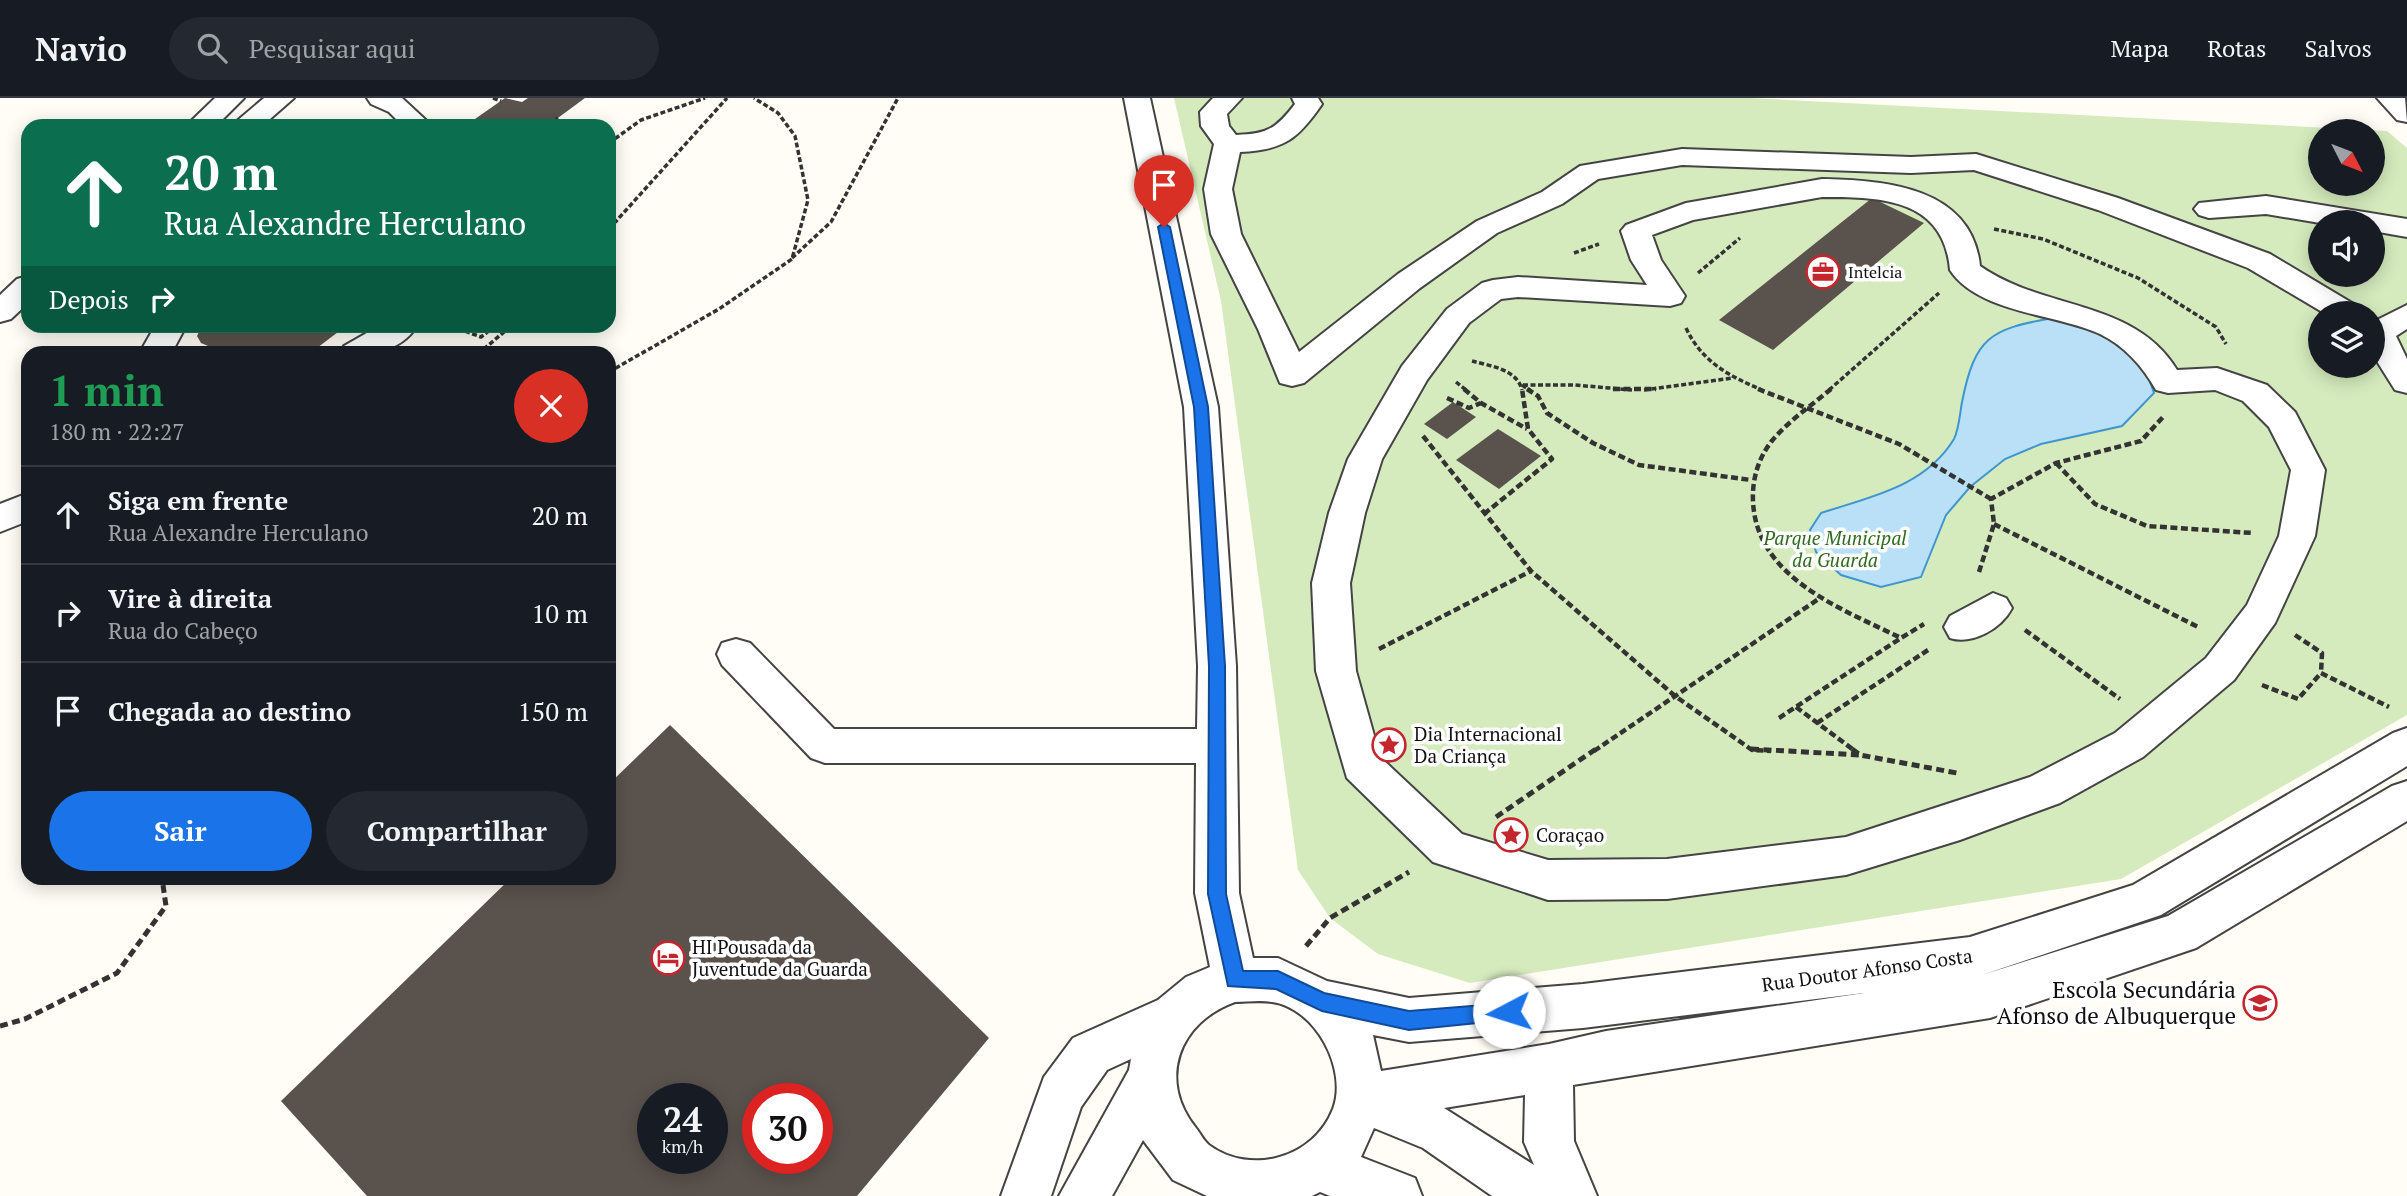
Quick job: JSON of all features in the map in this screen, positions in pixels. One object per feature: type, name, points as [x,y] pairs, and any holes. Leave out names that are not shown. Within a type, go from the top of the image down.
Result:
[{"type":"street","points":[[208,119],[230,98]]},
{"type":"street","points":[[254,119],[281,98]]},
{"type":"street","points":[[1137,98],[1201,407],[1217,666],[1217,894],[1256,980]]},
{"type":"street","points":[[1229,98],[1213,112],[1215,126],[1228,144],[1218,189],[1226,234],[1274,329],[1292,375],[1409,281],[1487,227],[1552,198],[1590,172],[1682,157],[1911,165],[1976,162],[2108,204],[2259,261],[2326,301]]},
{"type":"street","points":[[1228,144],[1274,141],[1295,123],[1310,104],[1305,98]]},
{"type":"street","points":[[2390,98],[2407,114]]},
{"type":"street","points":[[373,104],[398,106],[419,119]]},
{"type":"street","points":[[1822,188],[1867,188],[1911,197],[1944,218],[1961,242],[1965,270],[1989,287],[2042,307],[2112,327],[2154,357],[2168,382],[2217,379],[2255,393],[2283,420],[2308,470],[2297,536],[2262,613],[2229,658],[2129,745],[2045,790],[1960,821],[1846,856],[1667,879],[1548,880],[1448,849],[1362,766],[1336,671],[1331,583],[1347,513],[1366,459],[1403,419],[1414,374],[1444,356],[1458,316],[1493,290],[1518,287],[1670,296],[1646,260],[1636,231],[1686,212],[1822,188]]},
{"type":"street","points":[[2209,209],[2266,205],[2407,228]]},
{"type":"street","points":[[0,312],[21,292]]},
{"type":"street","points":[[2385,326],[2407,315]]},
{"type":"street","points":[[369,346],[391,333]]},
{"type":"street","points":[[2385,349],[2395,368],[2407,382]]},
{"type":"street","points":[[0,519],[21,509]]},
{"type":"street","points":[[736,654],[825,746],[1217,746]]},
{"type":"street","name":"Rua Doutor Afonso Costa","points":[[1322,1002],[1409,1020],[1583,1006],[1970,958],[2145,901],[2400,727]]},
{"type":"street","points":[[1360,1098],[1549,1067],[1606,1054],[1990,996],[2180,933],[2407,799]]},
{"type":"street","points":[[1026,1196],[1061,1094],[1090,1054],[1174,1016],[1202,992],[1256,980],[1322,1002],[1353,1044],[1360,1098],[1347,1136],[1318,1167],[1279,1185],[1227,1190],[1191,1162],[1161,1124],[1152,1078]]},
{"type":"street","points":[[1084,1196],[1152,1078],[1158,1045],[1174,1016]]},
{"type":"street","points":[[1549,1067],[1549,1142],[1572,1196]]},
{"type":"street","points":[[1360,1098],[1440,1131],[1536,1196]]},
{"type":"street","points":[[1318,1167],[1397,1196]]},
{"type":"path","points":[[493,98],[501,101]]},
{"type":"path","points":[[616,135],[654,116],[705,98]]},
{"type":"path","points":[[616,221],[727,98]]},
{"type":"path","points":[[754,98],[778,113],[795,136],[808,200],[792,259]]},
{"type":"path","points":[[616,368],[719,309],[792,259],[831,222],[898,98]]},
{"type":"path","points":[[1751,201],[1742,236],[1670,296],[1696,349],[1734,378],[1807,410],[1899,444],[1991,499]]},
{"type":"path","points":[[1944,218],[2043,239],[2138,278],[2216,327],[2255,393]]},
{"type":"path","points":[[1901,638],[1820,598],[1787,574],[1754,526],[1752,480],[1771,442],[1965,270]]},
{"type":"path","points":[[470,333],[481,337],[486,333]]},
{"type":"path","points":[[487,346],[503,333]]},
{"type":"path","points":[[1484,514],[1552,459],[1528,429],[1481,403],[1453,380],[1444,356],[1476,361],[1505,370],[1538,396],[1547,413],[1593,443],[1639,465],[1752,480]]},
{"type":"path","points":[[1521,385],[1575,385],[1639,391],[1734,378]]},
{"type":"path","points":[[1991,499],[2056,463],[2141,442],[2167,412],[2168,382]]},
{"type":"path","points":[[1521,385],[1528,429]]},
{"type":"path","points":[[1481,403],[1469,408],[1449,397],[1403,419],[1531,571],[1675,696],[1752,750],[1860,755],[1966,775]]},
{"type":"path","points":[[2056,463],[2095,504],[2147,527],[2297,536]]},
{"type":"path","points":[[1817,723],[1976,612],[1994,524],[1991,499]]},
{"type":"path","points":[[1994,524],[2298,699],[2320,673],[2322,653],[2262,613]]},
{"type":"path","points":[[1336,671],[1531,571]]},
{"type":"path","points":[[1256,980],[1330,918],[1448,849],[1820,598]]},
{"type":"path","points":[[1779,718],[1901,638],[1976,612]]},
{"type":"path","points":[[1976,612],[2154,725]]},
{"type":"path","points":[[2320,673],[2400,727]]},
{"type":"path","points":[[1796,707],[1860,755]]},
{"type":"path","points":[[0,1026],[25,1019],[117,973],[166,906],[163,885]]},
{"type":"green space","name":"Parque Municipal da Guarda","points":[[1174,98],[1750,98],[2308,127],[2308,196],[2385,196],[2385,131],[2407,148],[2407,715],[2121,879],[1470,983],[1378,954],[1330,918],[1298,870],[1221,301]]},
{"type":"water","points":[[2053,318],[2105,332],[2143,362],[2154,393],[2122,426],[2041,444],[2005,459],[1970,487],[1946,515],[1921,577],[1881,587],[1841,575],[1816,552],[1810,530],[1821,513],[1895,488],[1928,469],[1954,439],[1967,380],[1980,350],[2000,332]]},
{"type":"building","points":[[505,98],[522,102],[528,98],[585,98],[556,119],[475,119]]},
{"type":"building","name":"Intelcia","points":[[1872,198],[1924,223],[1773,350],[1719,320]]},
{"type":"building","points":[[198,333],[337,333],[320,346],[208,346],[201,343],[197,336]]},
{"type":"building","points":[[1453,402],[1476,417],[1447,439],[1424,424]]},
{"type":"building","points":[[1498,429],[1541,456],[1499,489],[1456,460]]},
{"type":"building","name":"HI Pousada da Juventude da Guarda","points":[[670,725],[989,1038],[857,1196],[367,1196],[281,1101],[504,885],[616,885],[616,777]]},
{"type":"place","name":"Intelcia","points":[[1823,272]]},
{"type":"place","name":"Dia Internacional Da Criança","points":[[1389,745]]},
{"type":"place","name":"Coraçao","points":[[1511,835]]},
{"type":"place","name":"HI Pousada da Juventude da Guarda","points":[[668,958]]},
{"type":"place","name":"Escola Secundária Afonso de Albuquerque","points":[[2260,1003]]},
{"type":"route","points":[[1164,227],[1201,407],[1217,666],[1217,894],[1235,980],[1278,980],[1322,1002],[1409,1020],[1509,1012]]}]
